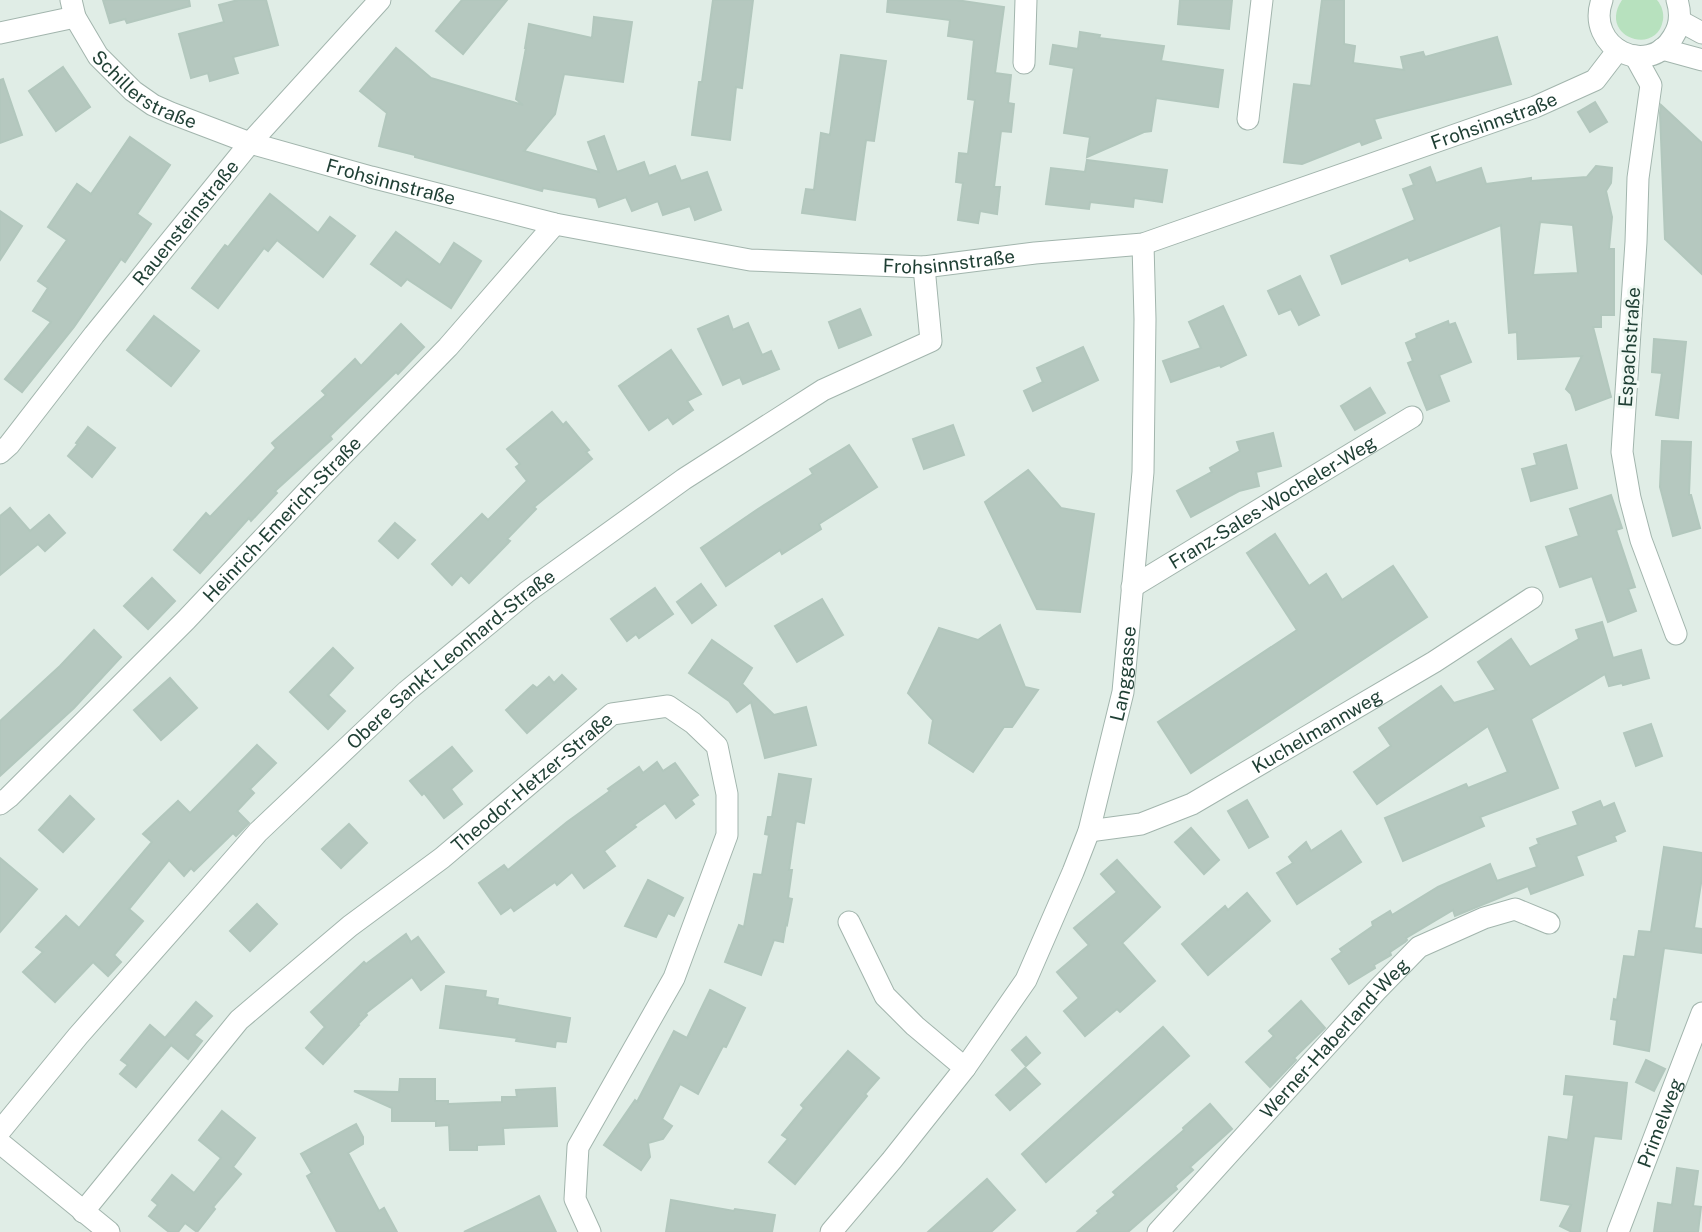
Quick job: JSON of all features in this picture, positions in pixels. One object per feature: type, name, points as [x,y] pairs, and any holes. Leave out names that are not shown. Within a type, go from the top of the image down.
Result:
[{"type":"street","name":"Rauensteinstraße","points":[[0,453],[250,143],[380,0]]},
{"type":"street","points":[[1024,63],[1026,0]]},
{"type":"street","points":[[1248,119],[1262,0]]},
{"type":"street","name":"Espachstraße","points":[[1602,0],[1599,12],[1605,38],[1626,53],[1650,85],[1638,177],[1622,452],[1641,540],[1676,634]]},
{"type":"street","name":"Schillerstraße","points":[[73,9],[98,56],[133,92],[171,113],[250,143]]},
{"type":"street","points":[[0,33],[73,9]]},
{"type":"street","points":[[1626,53],[1645,56],[1662,49],[1676,32],[1678,10]]},
{"type":"street","points":[[1678,10],[1702,33]]},
{"type":"street","points":[[1662,49],[1702,60]]},
{"type":"street","name":"Frohsinnstraße","points":[[250,143],[555,224],[750,260],[924,267],[1035,253],[1143,244],[1535,107],[1595,80],[1626,53]]},
{"type":"street","name":"Heinrich-Emerich-Straße","points":[[0,804],[186,620],[319,478],[448,347],[555,224]]},
{"type":"street","name":"Langgasse","points":[[831,1232],[965,1068],[1026,980],[1089,831],[1123,692],[1143,472],[1143,244]]},
{"type":"street","name":"Obere Sankt-Leonhard-Straße","points":[[0,1130],[78,1036],[258,832],[407,691],[527,592],[684,479],[823,390],[931,341],[924,267]]},
{"type":"street","name":"Franz-Sales-Wocheler-Weg","points":[[1132,587],[1412,416]]},
{"type":"street","name":"Kuchelmannweg","points":[[1089,831],[1141,824],[1192,804],[1434,662],[1532,598]]},
{"type":"street","name":"Theodor-Hetzer-Straße","points":[[83,1212],[239,1020],[350,926],[442,858],[612,714],[668,706],[693,723],[717,747],[727,794],[727,835],[674,978],[578,1147],[575,1199],[590,1232]]},
{"type":"street","name":"Werner-Haberland-Weg","points":[[1158,1232],[1419,947],[1484,918],[1515,909],[1549,923]]},
{"type":"street","points":[[849,922],[885,996],[915,1026],[965,1068]]},
{"type":"street","name":"Primelweg","points":[[1618,1232],[1702,1013]]},
{"type":"street","points":[[0,1143],[109,1232]]},
{"type":"green space","points":[[1622,0],[1657,0],[1663,20],[1651,38],[1631,38],[1622,32],[1617,24],[1616,13]]},
{"type":"building","points":[[103,0],[189,0],[190,6],[127,23],[125,19],[110,23]]},
{"type":"building","points":[[238,0],[266,0],[278,45],[233,57],[238,73],[210,81],[208,73],[191,78],[179,34],[224,22],[219,5]]},
{"type":"building","points":[[462,0],[507,0],[463,54],[436,31]]},
{"type":"building","points":[[713,0],[753,0],[742,88],[736,87],[730,140],[692,135]]},
{"type":"building","points":[[888,0],[956,0],[1004,7],[995,73],[1011,75],[1008,103],[1014,104],[1011,132],[1001,131],[994,187],[1000,187],[997,214],[980,211],[978,223],[958,220],[963,183],[956,182],[959,153],[968,154],[975,100],[968,99],[974,40],[948,36],[950,20],[887,12]]},
{"type":"building","points":[[1180,0],[1232,0],[1229,29],[1178,24]]},
{"type":"building","points":[[1322,0],[1344,0],[1344,44],[1355,46],[1353,63],[1404,70],[1401,57],[1423,52],[1425,57],[1497,37],[1511,84],[1374,119],[1381,138],[1362,145],[1360,141],[1302,164],[1284,162],[1294,84],[1311,86]]},
{"type":"building","points":[[594,17],[632,22],[623,82],[564,74],[555,114],[524,151],[599,172],[588,142],[604,136],[617,172],[644,162],[649,176],[675,166],[681,181],[707,172],[721,210],[695,220],[690,206],[663,215],[658,201],[632,211],[626,197],[599,207],[596,198],[543,188],[542,191],[379,146],[387,113],[360,91],[396,48],[431,78],[523,105],[516,99],[529,24],[592,38]]},
{"type":"building","points":[[1080,32],[1100,35],[1099,38],[1164,46],[1161,61],[1223,70],[1218,107],[1156,98],[1151,131],[1087,157],[1090,137],[1064,133],[1074,68],[1050,64],[1053,45],[1078,49]]},
{"type":"building","points":[[841,55],[886,61],[874,141],[866,140],[855,220],[802,213],[806,189],[814,190],[821,133],[830,135]]},
{"type":"building","points":[[63,67],[90,107],[56,131],[29,91]]},
{"type":"building","points":[[3,79],[22,135],[0,143],[0,80]]},
{"type":"building","points":[[1595,102],[1607,122],[1590,132],[1578,112]]},
{"type":"building","points":[[1661,105],[1702,143],[1702,274],[1665,239]]},
{"type":"building","points":[[130,137],[170,165],[137,214],[151,224],[125,262],[121,259],[74,327],[22,392],[5,379],[51,322],[33,311],[48,288],[38,281],[67,240],[48,227],[77,184],[91,194]]},
{"type":"building","points":[[1087,160],[1167,170],[1162,202],[1134,198],[1133,207],[1090,202],[1089,209],[1046,204],[1051,168],[1085,172]]},
{"type":"building","points":[[1596,166],[1612,168],[1611,183],[1606,191],[1612,217],[1609,249],[1614,249],[1614,315],[1601,315],[1601,327],[1593,327],[1611,397],[1576,410],[1571,394],[1566,389],[1582,356],[1518,359],[1517,332],[1509,333],[1501,225],[1410,261],[1408,257],[1342,284],[1331,256],[1415,220],[1403,189],[1414,185],[1410,175],[1430,167],[1436,183],[1481,168],[1486,184],[1531,178],[1531,181],[1587,177]],"holes":[[[1540,222],[1573,225],[1578,273],[1533,275]]]},
{"type":"building","points":[[270,194],[318,233],[330,217],[355,236],[323,277],[277,240],[268,251],[264,248],[218,308],[192,288]]},
{"type":"building","points":[[0,211],[22,226],[0,260]]},
{"type":"building","points":[[396,232],[440,265],[454,243],[481,261],[451,308],[407,279],[401,286],[371,264]]},
{"type":"building","points":[[1300,276],[1319,315],[1299,325],[1291,309],[1279,314],[1268,291]]},
{"type":"building","points":[[1223,306],[1246,355],[1221,367],[1220,365],[1171,382],[1163,361],[1201,348],[1189,322]]},
{"type":"building","points":[[860,309],[871,335],[839,348],[829,322]]},
{"type":"building","points":[[154,316],[199,351],[171,386],[127,350]]},
{"type":"building","points":[[728,316],[733,330],[748,323],[762,355],[771,351],[779,369],[743,384],[740,377],[723,385],[698,329]]},
{"type":"building","points":[[1448,321],[1449,325],[1455,323],[1471,362],[1439,375],[1449,401],[1427,410],[1408,363],[1413,361],[1406,343],[1417,338],[1416,334]]},
{"type":"building","points":[[401,324],[424,347],[330,436],[332,439],[275,491],[277,493],[251,521],[249,518],[200,573],[174,550],[206,513],[210,517],[276,448],[272,443],[326,395],[322,391],[355,359],[361,366]]},
{"type":"building","points":[[1654,339],[1686,342],[1678,418],[1656,415],[1662,373],[1652,372]]},
{"type":"building","points":[[1083,347],[1098,380],[1033,411],[1024,391],[1043,382],[1037,368]]},
{"type":"building","points":[[671,350],[701,394],[687,401],[693,410],[673,424],[668,417],[649,430],[619,386]]},
{"type":"building","points":[[1370,388],[1385,413],[1355,430],[1341,406]]},
{"type":"building","points":[[552,412],[563,425],[566,422],[589,450],[586,452],[592,459],[534,507],[536,509],[507,539],[510,541],[469,583],[461,575],[452,585],[432,564],[482,514],[488,520],[527,481],[516,467],[520,464],[507,449]]},
{"type":"building","points":[[953,425],[964,455],[924,469],[913,439]]},
{"type":"building","points":[[88,427],[115,448],[92,477],[68,456]]},
{"type":"building","points":[[1273,433],[1281,466],[1256,472],[1259,486],[1239,491],[1191,517],[1177,491],[1212,472],[1210,468],[1240,451],[1237,442]]},
{"type":"building","points":[[1662,441],[1691,442],[1689,495],[1700,528],[1673,536],[1660,487]]},
{"type":"building","points":[[849,445],[877,487],[819,524],[821,529],[782,554],[780,550],[726,586],[701,548],[813,474],[810,469]]},
{"type":"building","points":[[1566,445],[1577,488],[1531,501],[1522,469],[1537,465],[1534,454]]},
{"type":"building","points":[[1028,470],[1061,508],[1094,514],[1080,612],[1037,609],[985,502]]},
{"type":"building","points":[[1611,495],[1622,528],[1616,530],[1635,587],[1628,589],[1636,611],[1608,622],[1592,576],[1560,587],[1546,547],[1579,536],[1570,509]]},
{"type":"building","points":[[10,508],[30,531],[49,515],[65,533],[45,551],[38,544],[0,575],[0,516]]},
{"type":"building","points":[[395,523],[415,540],[398,558],[379,541]]},
{"type":"building","points":[[1275,534],[1309,586],[1326,574],[1342,600],[1393,566],[1427,617],[1191,773],[1158,722],[1297,630],[1247,553]]},
{"type":"building","points":[[152,578],[175,601],[148,629],[124,606]]},
{"type":"building","points":[[701,584],[716,605],[692,623],[677,602]]},
{"type":"building","points":[[655,588],[673,614],[639,638],[636,634],[627,641],[611,619]]},
{"type":"building","points":[[822,599],[843,635],[797,662],[775,626]]},
{"type":"building","points":[[1602,622],[1613,658],[1641,650],[1649,678],[1609,686],[1605,674],[1531,719],[1558,788],[1480,817],[1484,826],[1403,861],[1385,818],[1466,784],[1468,788],[1508,772],[1488,726],[1377,804],[1354,772],[1391,746],[1379,728],[1441,686],[1454,703],[1496,690],[1478,662],[1511,639],[1530,667],[1579,639],[1576,630]]},
{"type":"building","points":[[1000,625],[1025,687],[1038,690],[1012,727],[1004,727],[973,772],[929,743],[933,720],[908,693],[939,628],[978,640]]},
{"type":"building","points":[[94,630],[121,657],[74,708],[0,776],[0,721],[60,666]]},
{"type":"building","points":[[712,640],[752,668],[742,684],[774,715],[806,707],[816,745],[765,758],[751,702],[737,712],[729,701],[689,673]]},
{"type":"building","points":[[333,648],[353,668],[328,695],[345,711],[328,729],[290,692]]},
{"type":"building","points":[[562,675],[576,689],[527,733],[506,710],[533,685],[537,688],[549,677],[554,683]]},
{"type":"building","points":[[170,678],[197,708],[161,740],[134,710]]},
{"type":"building","points":[[1651,724],[1662,756],[1636,766],[1624,733]]},
{"type":"building","points":[[257,745],[276,763],[250,789],[254,793],[237,811],[249,823],[236,836],[233,833],[194,871],[191,868],[184,876],[169,860],[129,909],[143,921],[114,955],[121,962],[108,976],[93,962],[55,1002],[23,972],[43,952],[36,947],[66,916],[79,928],[152,842],[143,834],[178,801],[190,813]]},
{"type":"building","points":[[452,747],[472,771],[451,789],[462,804],[444,818],[424,793],[422,795],[410,781]]},
{"type":"building","points":[[657,762],[663,771],[675,763],[698,795],[691,800],[694,804],[676,818],[665,803],[634,825],[636,827],[604,851],[615,866],[584,888],[572,872],[557,885],[555,882],[514,911],[511,907],[501,914],[479,883],[504,865],[508,870],[639,767],[643,773]]},
{"type":"building","points":[[779,774],[811,779],[804,823],[796,821],[789,870],[792,870],[788,898],[792,899],[783,942],[774,940],[761,975],[725,962],[739,925],[744,927],[754,874],[762,875],[769,835],[765,834],[768,817],[772,817]]},
{"type":"building","points":[[70,796],[94,819],[63,852],[39,830]]},
{"type":"building","points":[[1247,800],[1268,837],[1249,848],[1228,811]]},
{"type":"building","points":[[1600,801],[1603,808],[1614,803],[1625,831],[1614,836],[1616,841],[1576,856],[1583,875],[1531,894],[1528,886],[1455,916],[1453,910],[1406,938],[1405,942],[1390,952],[1391,955],[1374,965],[1375,968],[1349,984],[1332,959],[1342,952],[1340,949],[1373,926],[1372,922],[1390,911],[1392,915],[1438,887],[1490,864],[1497,881],[1537,867],[1530,848],[1539,844],[1537,839],[1578,825],[1573,812]]},
{"type":"building","points":[[349,824],[367,843],[341,868],[322,849]]},
{"type":"building","points":[[1191,828],[1219,860],[1204,874],[1175,842]]},
{"type":"building","points":[[1341,831],[1361,862],[1297,904],[1277,873],[1293,863],[1289,857],[1306,842],[1311,851]]},
{"type":"building","points":[[1664,847],[1702,853],[1702,877],[1694,928],[1702,929],[1702,953],[1664,948],[1649,1051],[1614,1044],[1617,1020],[1611,1019],[1624,956],[1635,957],[1639,931],[1651,932]]},
{"type":"building","points":[[0,858],[37,889],[0,932]]},
{"type":"building","points":[[1117,860],[1160,907],[1122,943],[1155,981],[1120,1012],[1117,1009],[1085,1036],[1064,1011],[1079,998],[1057,972],[1089,945],[1074,928],[1117,892],[1101,874]]},
{"type":"building","points":[[648,880],[683,898],[674,916],[668,913],[656,937],[625,926]]},
{"type":"building","points":[[1247,893],[1270,921],[1208,975],[1182,944],[1225,906],[1228,910]]},
{"type":"building","points":[[257,904],[277,924],[250,951],[230,931]]},
{"type":"building","points":[[406,934],[411,942],[418,937],[444,972],[421,990],[412,977],[366,1013],[359,1025],[323,1064],[306,1048],[325,1027],[311,1012],[364,962],[366,964]]},
{"type":"building","points":[[446,986],[486,991],[485,997],[498,999],[497,1005],[570,1018],[566,1042],[556,1041],[555,1047],[516,1041],[517,1038],[440,1028]]},
{"type":"building","points":[[710,990],[745,1008],[698,1094],[680,1084],[662,1119],[672,1126],[663,1139],[648,1143],[650,1157],[641,1170],[604,1145],[635,1100],[637,1102],[674,1031],[687,1038]]},
{"type":"building","points":[[1301,1001],[1325,1028],[1294,1058],[1296,1060],[1270,1087],[1246,1062],[1274,1036],[1269,1031]]},
{"type":"building","points":[[196,1002],[212,1016],[194,1035],[202,1041],[188,1059],[171,1045],[136,1087],[120,1074],[128,1065],[121,1060],[150,1025],[165,1038]]},
{"type":"building","points":[[1163,1027],[1189,1056],[1046,1182],[1022,1154]]},
{"type":"building","points":[[1026,1037],[1040,1053],[1026,1066],[1012,1050]]},
{"type":"building","points":[[848,1051],[879,1078],[795,1184],[769,1162],[788,1139],[782,1135],[804,1108],[801,1105]]},
{"type":"building","points":[[1646,1060],[1665,1069],[1654,1091],[1636,1082]]},
{"type":"building","points":[[1025,1068],[1040,1084],[1010,1110],[996,1095]]},
{"type":"building","points":[[1566,1076],[1627,1083],[1621,1139],[1594,1136],[1580,1232],[1572,1232],[1560,1226],[1571,1205],[1541,1200],[1549,1137],[1568,1140],[1574,1095],[1564,1094]]},
{"type":"building","points":[[400,1079],[435,1079],[435,1101],[448,1101],[448,1104],[502,1102],[502,1097],[517,1097],[516,1090],[555,1088],[557,1126],[503,1128],[504,1144],[477,1145],[477,1150],[450,1150],[449,1125],[436,1126],[436,1121],[392,1121],[392,1108],[354,1091],[399,1092]]},
{"type":"building","points":[[1210,1104],[1232,1129],[1190,1167],[1193,1170],[1175,1186],[1177,1189],[1128,1232],[1077,1232],[1116,1195],[1113,1192]]},
{"type":"building","points":[[222,1111],[255,1138],[233,1167],[241,1174],[213,1207],[215,1209],[197,1232],[185,1223],[178,1232],[169,1232],[149,1216],[158,1205],[152,1200],[172,1175],[194,1193],[221,1158],[199,1140]]},
{"type":"building","points":[[356,1124],[363,1137],[363,1144],[348,1153],[379,1211],[384,1208],[397,1232],[337,1232],[307,1176],[312,1173],[301,1154]]},
{"type":"building","points":[[1677,1168],[1698,1171],[1693,1206],[1701,1207],[1698,1232],[1654,1232],[1658,1203],[1672,1205]]},
{"type":"building","points":[[987,1179],[1015,1210],[991,1232],[928,1232]]},
{"type":"building","points":[[539,1196],[556,1232],[464,1232],[515,1208]]},
{"type":"building","points":[[671,1200],[775,1215],[772,1232],[666,1232]]}]
